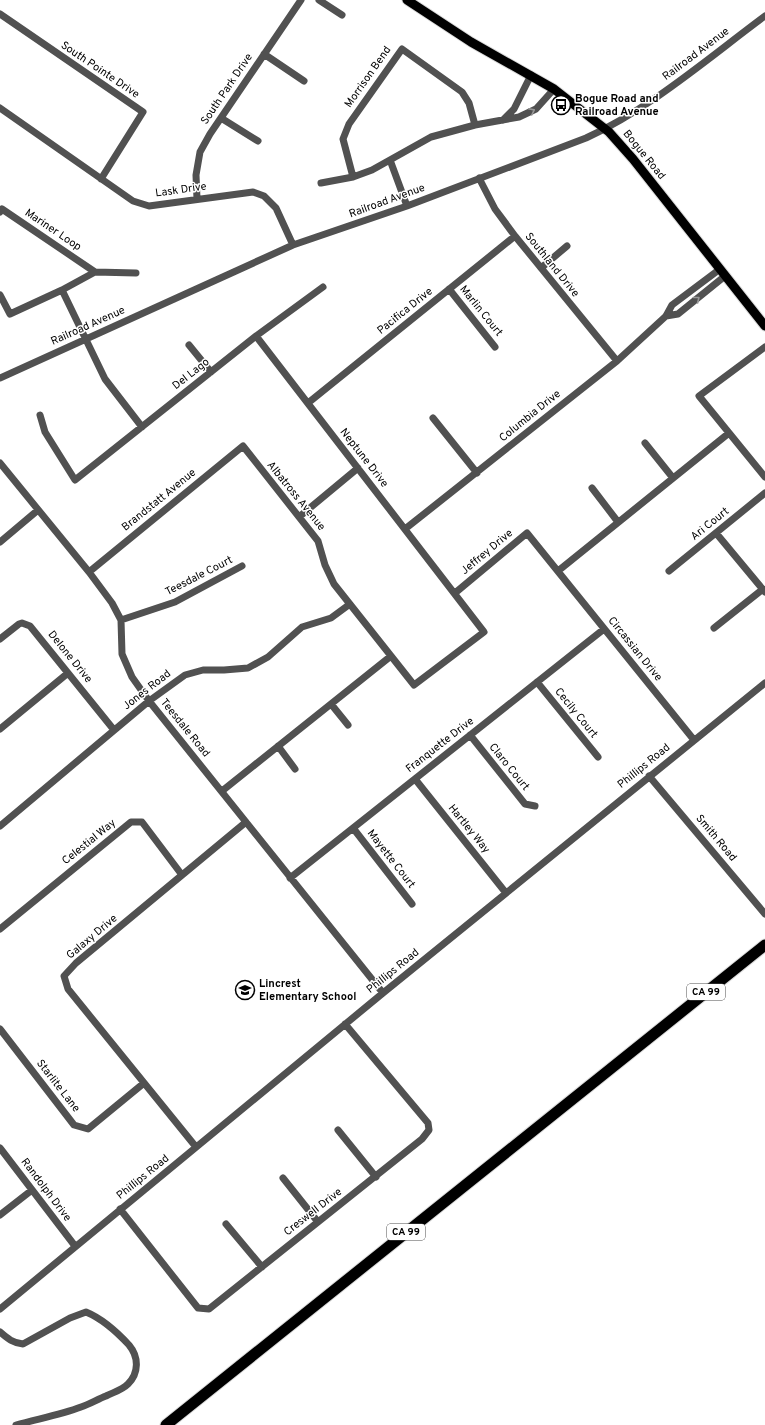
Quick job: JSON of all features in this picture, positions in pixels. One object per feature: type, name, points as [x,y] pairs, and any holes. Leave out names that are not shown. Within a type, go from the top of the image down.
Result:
[{"type":"highway","name":"CA 99","points":[[166,1425],[765,945]]},
{"type":"main road","name":"Bogue Road","points":[[407,0],[471,42],[554,89],[605,129],[624,148],[765,326]]},
{"type":"street","name":"South Park Drive","points":[[197,199],[196,175],[200,152],[210,134],[301,0]]},
{"type":"street","points":[[318,0],[342,15]]},
{"type":"street","name":"South Pointe Drive","points":[[0,14],[143,112],[101,179]]},
{"type":"street","name":"Railroad Avenue","points":[[0,378],[293,246],[407,206],[586,138],[605,129],[655,98],[765,16]]},
{"type":"street","name":"Morrison Bend","points":[[352,176],[343,139],[349,124],[402,49],[462,92],[469,103],[475,125]]},
{"type":"street","points":[[264,54],[304,81]]},
{"type":"street","points":[[503,120],[514,109],[531,75]]},
{"type":"street","points":[[321,183],[372,170],[431,137],[475,125],[519,117],[536,110],[543,104],[554,89]]},
{"type":"street","name":"Lask Drive","points":[[0,108],[132,201],[149,206],[253,192],[264,196],[276,208],[293,246]]},
{"type":"street","points":[[221,118],[258,141]]},
{"type":"street","points":[[390,160],[407,206]]},
{"type":"street","name":"Southland Drive","points":[[479,178],[495,209],[515,236],[616,361]]},
{"type":"street","name":"Mariner Loop","points":[[0,212],[2,209],[95,272]]},
{"type":"street","name":"Pacifica Drive","points":[[308,403],[515,236]]},
{"type":"street","points":[[541,268],[567,246]]},
{"type":"street","points":[[0,295],[10,314],[62,290],[95,272],[136,273]]},
{"type":"street","name":"Columbia Drive","points":[[405,529],[616,361],[666,316],[678,314],[722,272]]},
{"type":"street","name":"Del Lago","points":[[40,415],[45,432],[75,480],[256,336],[323,286]]},
{"type":"street","name":"Marlin Court","points":[[449,289],[495,347]]},
{"type":"street","points":[[62,290],[105,379],[142,427]]},
{"type":"street","name":"Neptune Drive","points":[[256,336],[455,593]]},
{"type":"street","points":[[189,345],[211,372]]},
{"type":"street","points":[[765,347],[699,396],[765,477]]},
{"type":"street","points":[[434,418],[477,473]]},
{"type":"street","points":[[558,571],[729,433]]},
{"type":"street","points":[[645,443],[673,478]]},
{"type":"street","name":"Albatross Avenue","points":[[243,446],[318,541],[325,565],[334,584],[391,656]]},
{"type":"street","name":"Brandstatt Avenue","points":[[90,572],[243,446]]},
{"type":"street","name":"Teesdale Road","points":[[0,463],[90,572],[112,603],[120,620],[122,654],[132,676],[149,701],[382,993]]},
{"type":"street","points":[[299,517],[358,468]]},
{"type":"street","points":[[592,488],[618,522]]},
{"type":"street","name":"Ari Court","points":[[669,571],[765,493]]},
{"type":"street","points":[[0,542],[38,510]]},
{"type":"street","name":"Jeffrey Drive","points":[[455,593],[527,533],[558,571]]},
{"type":"street","points":[[714,628],[764,591],[716,533]]},
{"type":"street","name":"Teesdale Court","points":[[120,620],[175,602],[242,566]]},
{"type":"street","name":"Circassian Drive","points":[[558,571],[694,740]]},
{"type":"street","points":[[222,791],[391,656],[414,685],[484,632],[455,593]]},
{"type":"street","name":"Jones Road","points":[[0,826],[149,701],[185,675],[203,670],[248,668],[268,657],[302,627],[331,618],[350,604]]},
{"type":"street","name":"Delone Drive","points":[[0,639],[19,624],[22,623],[30,626],[114,730]]},
{"type":"street","name":"Franquette Drive","points":[[290,878],[604,629]]},
{"type":"street","points":[[0,729],[68,673]]},
{"type":"street","name":"Cecily Court","points":[[538,682],[598,757]]},
{"type":"street","name":"Phillips Road","points":[[0,1309],[382,993],[765,683]]},
{"type":"street","points":[[331,704],[348,725]]},
{"type":"street","name":"Claro Court","points":[[470,735],[525,804],[535,806]]},
{"type":"street","points":[[278,746],[295,769]]},
{"type":"street","name":"Smith Road","points":[[649,776],[765,914]]},
{"type":"street","name":"Hartley Way","points":[[415,779],[506,893]]},
{"type":"street","name":"Celestial Way","points":[[0,929],[131,822],[142,822],[182,875]]},
{"type":"street","name":"Galaxy Drive","points":[[196,1147],[68,989],[64,976],[76,963],[246,822]]},
{"type":"street","name":"Mayette Court","points":[[353,828],[412,904]]},
{"type":"street","name":"Creswell Drive","points":[[120,1209],[198,1308],[210,1309],[376,1177],[422,1139],[428,1130],[428,1123],[345,1024]]},
{"type":"street","name":"Starlite Lane","points":[[0,1029],[74,1125],[88,1129],[144,1083]]},
{"type":"street","points":[[338,1130],[376,1177]]},
{"type":"street","name":"Randolph Drive","points":[[0,1148],[75,1246]]},
{"type":"street","points":[[283,1178],[318,1222]]},
{"type":"street","points":[[0,1215],[32,1190]]},
{"type":"street","points":[[226,1224],[262,1267]]},
{"type":"street","points":[[0,1332],[9,1340],[15,1343],[23,1344],[70,1318],[86,1312],[102,1320],[131,1347],[135,1354],[137,1369],[133,1378],[121,1389],[81,1407],[16,1425]]},
{"type":"place","name":"Bogue Road and Railroad Avenue","points":[[561,105]]},
{"type":"place","name":"Lincrest Elementary School","points":[[245,990]]}]
